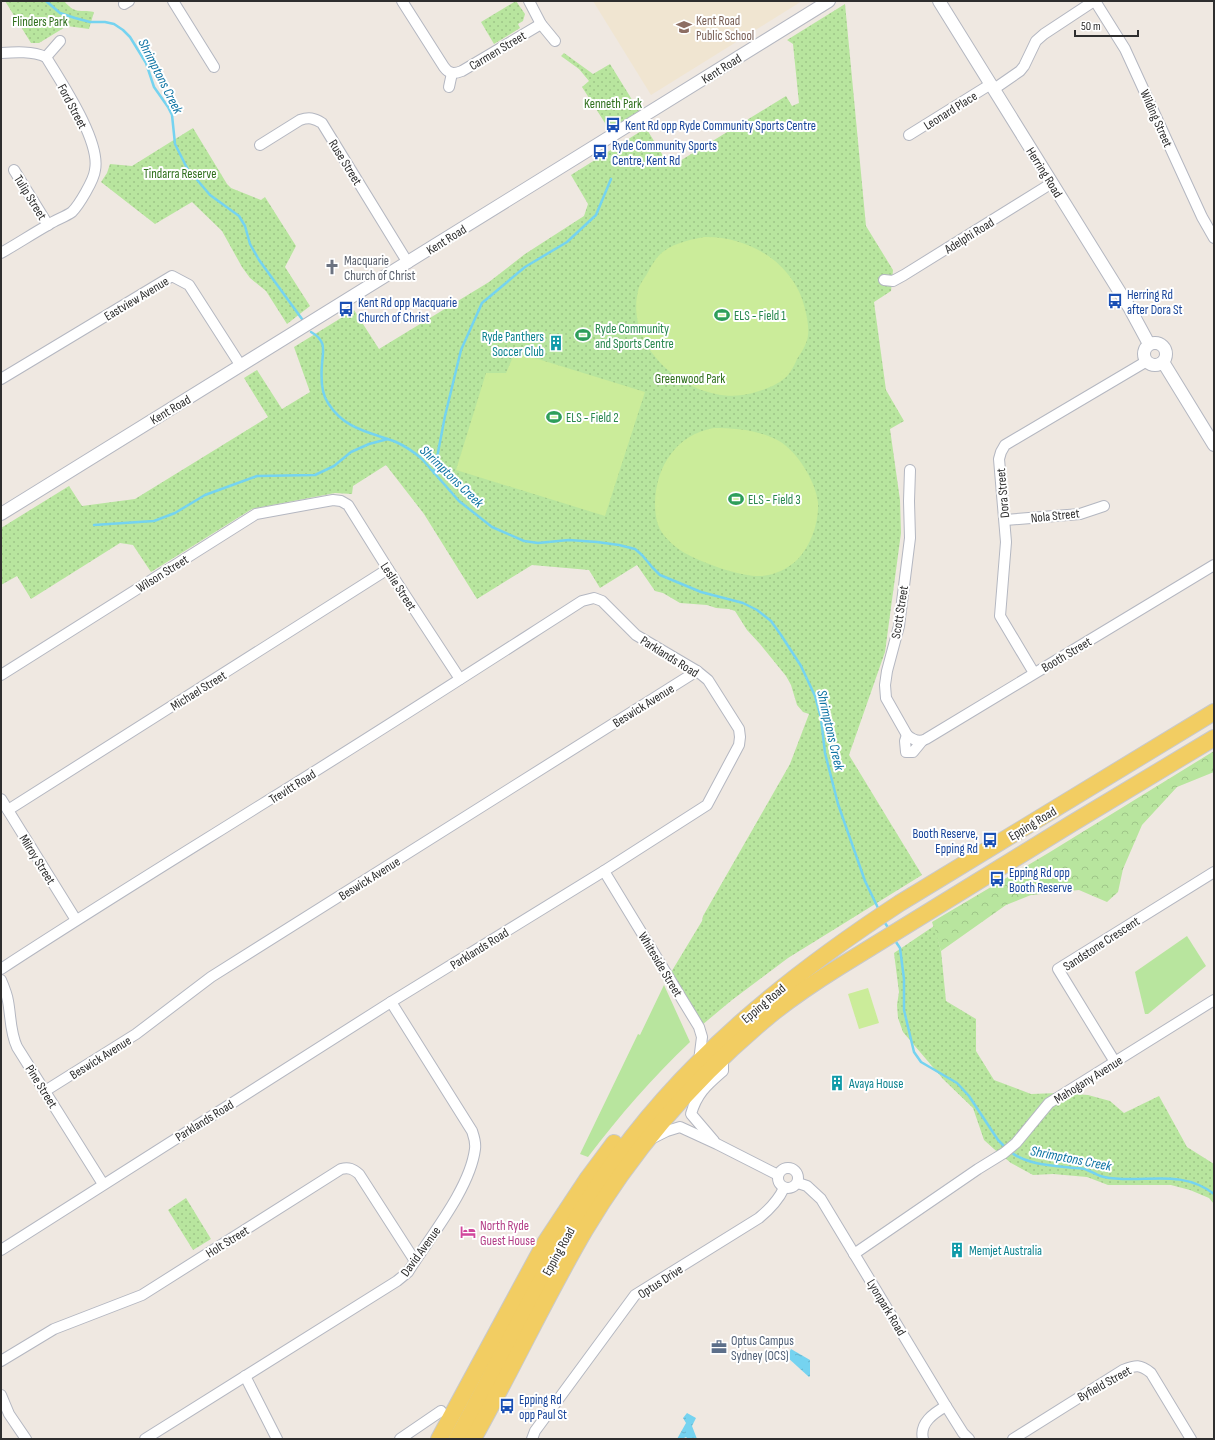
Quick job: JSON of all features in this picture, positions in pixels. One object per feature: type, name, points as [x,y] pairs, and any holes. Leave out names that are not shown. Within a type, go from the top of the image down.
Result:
[{"type":"main road","name":"Epping Road","points":[[457,1439],[576,1219],[605,1174],[647,1118],[699,1062],[737,1026],[781,988],[852,934],[900,903],[1214,712]]},
{"type":"main road","name":"Epping Road","points":[[473,1439],[586,1229],[646,1141],[692,1089],[723,1057],[769,1016],[838,966],[1214,738]]},
{"type":"main road","points":[[439,1439],[529,1271],[564,1214],[588,1178],[615,1142],[647,1118]]},
{"type":"main road","points":[[484,1439],[514,1374],[528,1335]]},
{"type":"street","points":[[173,1],[214,67]]},
{"type":"street","name":"Carmen Street","points":[[402,1],[444,68],[452,73],[462,71],[541,24]]},
{"type":"street","points":[[529,1],[541,24],[555,40]]},
{"type":"street","name":"Kent Road","points":[[1,514],[829,1]]},
{"type":"street","name":"Herring Road","points":[[939,1],[1129,307],[1149,344]]},
{"type":"street","name":"Leonard Place","points":[[909,135],[1020,70],[1024,66],[1036,41],[1044,34],[1094,1]]},
{"type":"street","name":"Wilding Street","points":[[1094,1],[1125,49],[1202,217],[1214,238]]},
{"type":"street","points":[[1,53],[19,52],[39,54],[46,57],[60,41]]},
{"type":"street","name":"Ford Street","points":[[1,253],[48,224],[71,212],[82,199],[95,170],[96,162],[81,116],[46,57]]},
{"type":"street","name":"Carmen Street","points":[[449,87],[452,73]]},
{"type":"street","name":"Ruse Street","points":[[260,145],[300,120],[315,118],[322,123],[408,263]]},
{"type":"street","name":"Tulip Street","points":[[14,170],[48,224]]},
{"type":"street","name":"Adelphi Road","points":[[884,280],[893,280],[904,275],[1052,183]]},
{"type":"street","name":"Eastview Avenue","points":[[1,379],[172,276],[189,285],[241,366]]},
{"type":"street","points":[[1156,342],[1163,345],[1167,352],[1163,362],[1153,365],[1147,361],[1144,350],[1149,344],[1156,342]]},
{"type":"street","name":"Dora Street","points":[[1034,673],[1000,616],[1006,542],[999,459],[1005,445],[1147,361]]},
{"type":"street","points":[[1163,362],[1214,445]]},
{"type":"street","name":"Scott Street","points":[[910,470],[910,538],[899,626],[887,671],[885,685],[886,698],[907,735],[911,739],[920,741]]},
{"type":"street","name":"Leslie Street","points":[[333,500],[341,501],[348,505],[388,570],[460,680]]},
{"type":"street","name":"Wilson Street","points":[[1,675],[256,514],[333,500]]},
{"type":"street","name":"Nola Street","points":[[1005,520],[1080,514],[1104,506]]},
{"type":"street","name":"Booth Street","points":[[920,741],[990,701],[1214,565]]},
{"type":"street","name":"Michael Street","points":[[8,810],[388,570]]},
{"type":"street","name":"Parklands Road","points":[[1,1250],[391,1002],[604,871],[707,805],[738,745],[740,737],[739,729],[708,680],[697,671],[636,635],[602,601],[594,598],[582,601]]},
{"type":"street","name":"Trevitt Road","points":[[1,969],[76,920],[460,680],[582,601]]},
{"type":"street","name":"Beswick Avenue","points":[[46,1091],[136,1034],[211,977],[697,671]]},
{"type":"street","name":"Milroy Street","points":[[1,799],[76,920]]},
{"type":"street","name":"Whiteside Street","points":[[604,871],[701,1031],[702,1043],[699,1062]]},
{"type":"street","name":"Sandstone Crescent","points":[[1115,1062],[1058,969],[1214,872]]},
{"type":"street","name":"Pine Street","points":[[1,980],[8,1000],[14,1040],[103,1184]]},
{"type":"street","name":"Mahogany Avenue","points":[[854,1254],[978,1169],[1004,1153],[1016,1143],[1049,1103],[1214,1000]]},
{"type":"street","name":"David Avenue","points":[[145,1439],[397,1281],[408,1272],[460,1192],[471,1165],[475,1149],[475,1140],[472,1131],[391,1002]]},
{"type":"street","points":[[717,1144],[691,1114],[695,1101],[707,1086],[723,1072],[723,1057]]},
{"type":"street","points":[[646,1141],[667,1131],[680,1127],[778,1174]]},
{"type":"street","name":"Holt Street","points":[[1,1361],[54,1329],[142,1295],[341,1169],[354,1169],[359,1174],[415,1261]]},
{"type":"street","points":[[786,1169],[793,1169],[799,1175],[798,1183],[790,1188],[784,1188],[779,1183],[778,1174],[786,1169]]},
{"type":"street","name":"Lyonpark Road","points":[[798,1183],[807,1186],[821,1199],[946,1406],[963,1433],[969,1439]]},
{"type":"street","name":"Optus Drive","points":[[532,1439],[536,1431],[635,1295],[759,1218],[770,1209],[780,1197],[784,1188]]},
{"type":"street","name":"Byfield Street","points":[[1013,1439],[1123,1370],[1134,1366],[1143,1367],[1151,1373],[1191,1439]]},
{"type":"street","points":[[245,1376],[277,1439]]},
{"type":"street","points":[[1,1395],[5,1417],[26,1439]]},
{"type":"street","points":[[923,1439],[923,1430],[929,1419],[946,1406]]},
{"type":"street","points":[[400,1439],[441,1411]]},
{"type":"shaded area","name":"Kent Road Public School","points":[[593,1],[802,1],[651,95]]},
{"type":"green space","name":"Flinders Park","points":[[5,1],[64,1],[75,10],[94,12],[89,29],[67,26],[39,43],[31,43]]},
{"type":"green space","points":[[516,1],[525,14],[523,21],[518,24],[520,28],[494,44],[481,22]]},
{"type":"green space","name":"Greenwood Park","points":[[845,4],[866,226],[893,270],[891,291],[874,302],[886,390],[904,421],[890,429],[900,500],[901,533],[885,652],[849,755],[922,875],[788,958],[732,1000],[702,1025],[670,974],[702,921],[703,916],[790,764],[809,714],[803,712],[797,705],[791,685],[786,676],[747,630],[735,611],[707,605],[680,603],[663,593],[655,591],[637,565],[600,588],[589,570],[532,565],[477,599],[424,514],[386,465],[353,486],[352,494],[335,493],[252,509],[151,572],[133,545],[120,543],[31,599],[17,576],[1,585],[1,528],[69,486],[82,506],[135,499],[268,417],[244,378],[257,370],[282,409],[310,392],[294,347],[354,310],[379,349],[489,282],[525,254],[584,216],[588,204],[571,175],[646,128],[670,167],[786,96],[792,106],[799,103],[793,44],[787,40]]},
{"type":"green space","name":"Kenneth Park","points":[[564,53],[593,74],[610,64],[639,111],[607,131],[605,123],[582,87],[589,81],[579,69],[561,56]]},
{"type":"green space","name":"Tindarra Reserve","points":[[193,128],[227,184],[231,188],[261,200],[265,197],[296,246],[285,267],[310,306],[287,324],[266,291],[250,278],[242,267],[222,231],[192,202],[155,224],[101,182],[107,173],[110,164],[132,166]]},
{"type":"green space","name":"ELS - Field 1","points":[[704,237],[722,238],[755,248],[782,268],[793,281],[801,296],[807,320],[807,340],[788,375],[780,382],[770,387],[748,394],[727,395],[706,391],[685,382],[667,369],[652,353],[642,334],[636,313],[638,291],[641,283],[656,259],[665,250],[677,244]]},
{"type":"green space","name":"ELS - Field 2","points":[[525,355],[645,392],[605,516],[456,470],[486,373],[506,373],[513,357]]},
{"type":"green space","name":"ELS - Field 3","points":[[714,428],[747,430],[764,434],[779,441],[799,459],[810,477],[818,503],[816,525],[803,553],[794,563],[781,571],[761,576],[753,576],[709,564],[680,550],[668,540],[659,528],[655,510],[656,489],[664,464],[679,445],[689,437],[701,431]]},
{"type":"green space","points":[[1214,751],[1214,772],[1177,787],[1142,825],[1123,869],[1118,892],[1107,902],[1079,890],[1031,895],[1006,905],[941,951],[932,922],[1050,852]]},
{"type":"green space","points":[[934,926],[941,951],[946,1001],[976,1019],[976,1051],[994,1080],[1031,1094],[1058,1093],[1088,1095],[1110,1101],[1124,1113],[1159,1096],[1187,1147],[1214,1164],[1214,1204],[1209,1198],[1190,1190],[1171,1185],[1108,1185],[1087,1177],[1053,1174],[1033,1175],[1011,1163],[984,1140],[973,1108],[943,1079],[903,1032],[898,1018],[897,1005],[899,992],[894,953]]},
{"type":"green space","points":[[1187,936],[1206,966],[1148,1014],[1145,1014],[1135,972]]},
{"type":"green space","points":[[664,985],[690,1042],[637,1097],[588,1157],[580,1154],[638,1034],[640,1035]]},
{"type":"green space","points":[[868,988],[879,1023],[859,1029],[848,994]]},
{"type":"green space","points":[[186,1198],[211,1239],[193,1250],[168,1210]]},
{"type":"water","points":[[791,1349],[810,1360],[809,1377],[787,1357]]},
{"type":"water","points":[[687,1413],[696,1418],[692,1426],[697,1439],[688,1439],[686,1437],[677,1439],[686,1423],[683,1418]]},
{"type":"waterway","name":"Shrimptons Creek","points":[[46,1],[60,13],[90,22],[105,22],[114,24],[130,37],[146,63],[154,87],[172,115],[175,144],[187,168],[210,195],[239,216],[245,226],[250,244],[259,260],[302,319]]},
{"type":"waterway","points":[[434,473],[445,416],[461,350],[482,303],[525,267],[567,242],[596,215],[611,179]]},
{"type":"waterway","name":"Shrimptons Creek","points":[[311,332],[322,342],[322,384],[326,399],[335,412],[350,425],[396,442],[413,452],[422,459],[459,501],[492,527],[524,541],[538,543],[569,540],[597,542],[635,549],[660,575],[701,592],[743,603],[757,610],[771,621],[801,666],[815,696],[821,718],[825,753],[838,804],[865,881],[879,910]]},
{"type":"waterway","points":[[94,525],[154,521],[175,513],[205,495],[257,476],[315,475],[334,466],[351,452],[369,444],[388,439]]},
{"type":"waterway","name":"Shrimptons Creek","points":[[883,920],[889,929]]},
{"type":"waterway","name":"Shrimptons Creek","points":[[894,939],[900,948],[904,979],[904,1010],[914,1052],[921,1062],[957,1083],[969,1096],[998,1140],[1005,1147]]},
{"type":"waterway","name":"Shrimptons Creek","points":[[1011,1152],[1025,1160],[1050,1165],[1082,1168],[1104,1177],[1118,1179],[1160,1178],[1187,1181],[1201,1186],[1214,1194]]},
{"type":"place","name":"Kent Road Public School","points":[[684,27]]},
{"type":"place","name":"Kent Rd opp Ryde Community Sports Centre","points":[[613,125]]},
{"type":"place","name":"Ryde Community Sports Centre, Kent Rd","points":[[600,152]]},
{"type":"place","name":"Macquarie Church of Christ","points":[[332,267]]},
{"type":"place","name":"Herring Rd after Dora St","points":[[1115,301]]},
{"type":"place","name":"Kent Rd opp Macquarie Church of Christ","points":[[346,309]]},
{"type":"place","name":"ELS - Field 1","points":[[722,315]]},
{"type":"place","name":"Ryde Community and Sports Centre","points":[[583,335]]},
{"type":"place","name":"Ryde Panthers Soccer Club","points":[[556,343]]},
{"type":"place","name":"ELS - Field 2","points":[[554,417]]},
{"type":"place","name":"ELS - Field 3","points":[[736,499]]},
{"type":"place","name":"Booth Reserve, Epping Rd","points":[[990,840]]},
{"type":"place","name":"Epping Rd opp Booth Reserve","points":[[997,879]]},
{"type":"place","name":"Avaya House","points":[[837,1083]]},
{"type":"place","name":"North Ryde Guest House","points":[[468,1232]]},
{"type":"place","name":"Memjet Australia","points":[[957,1250]]},
{"type":"place","name":"Optus Campus Sydney (OCS)","points":[[719,1347]]},
{"type":"place","name":"Epping Rd opp Paul St","points":[[507,1406]]}]
